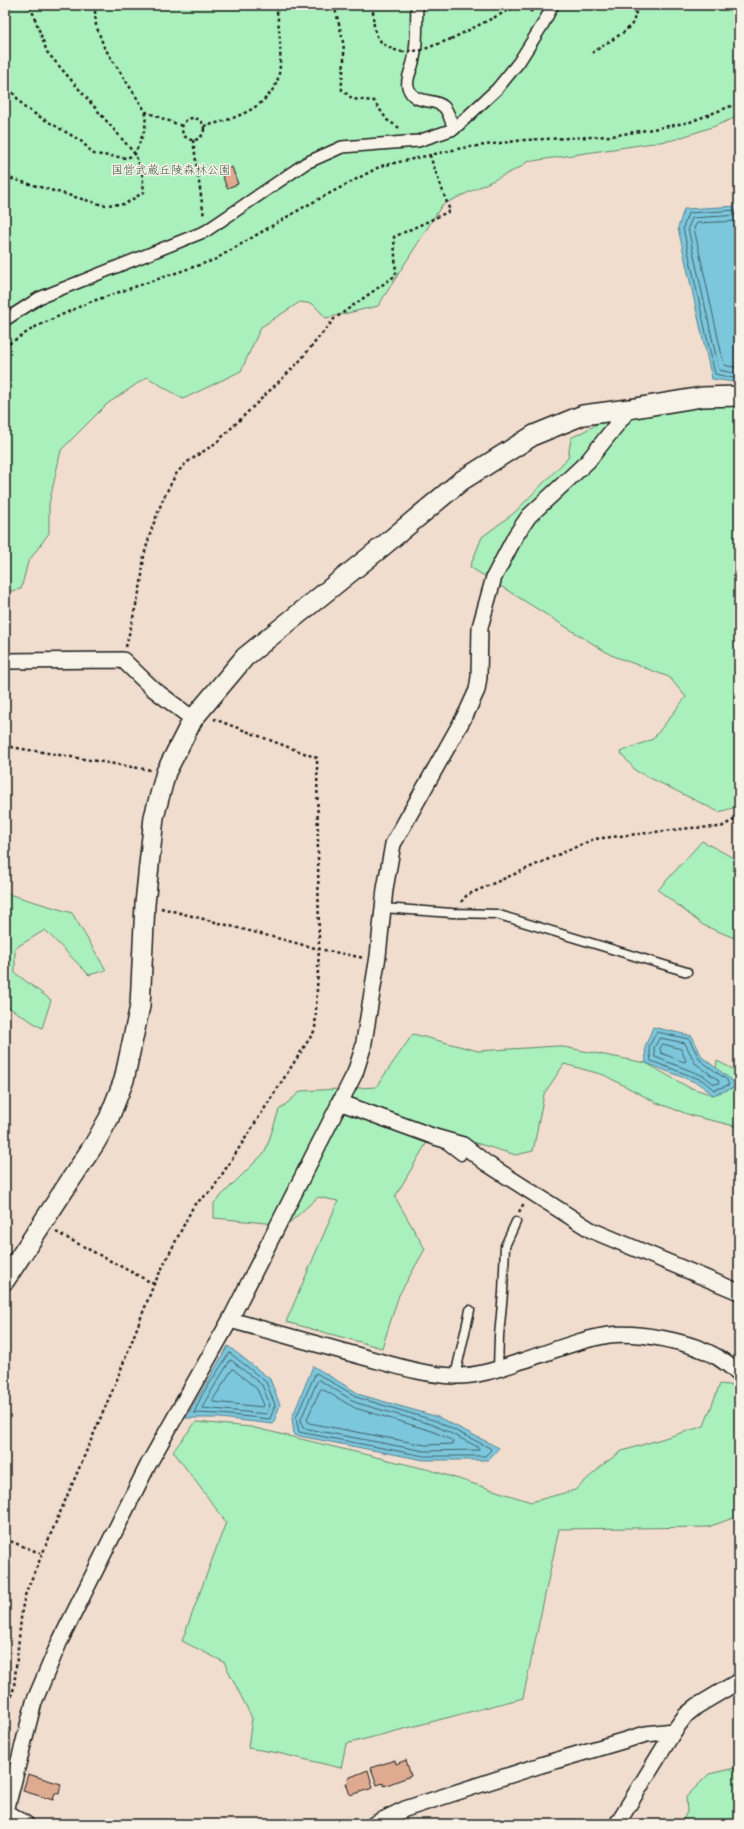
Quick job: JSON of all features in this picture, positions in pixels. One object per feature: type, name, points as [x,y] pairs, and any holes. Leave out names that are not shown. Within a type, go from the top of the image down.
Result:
[{"type":"street","points":[[417,5],[415,49],[412,66],[408,76],[408,87],[412,94],[419,99],[426,102],[438,103],[444,107],[454,129]]},
{"type":"street","points":[[5,320],[40,298],[206,231],[306,164],[342,147],[418,141],[454,129],[497,89],[519,62],[553,5]]},
{"type":"street","points":[[5,1280],[109,1118],[124,1080],[140,1006],[145,904],[154,816],[166,772],[196,716],[245,657],[461,481],[534,434],[583,415],[702,397],[739,396]]},
{"type":"street","points":[[26,1824],[6,1814],[34,1702],[58,1644],[148,1465],[230,1320],[355,1073],[363,1048],[378,956],[383,908],[393,844],[467,712],[477,690],[480,677],[480,627],[494,578],[516,535],[529,516],[588,461],[629,409]]},
{"type":"street","points":[[5,661],[123,660],[152,688],[196,716]]},
{"type":"street","points":[[340,1102],[435,1138],[463,1145],[486,1163],[591,1230],[739,1292]]},
{"type":"street","points":[[230,1320],[422,1372],[455,1376],[498,1369],[609,1335],[667,1339],[693,1345],[717,1357],[739,1373]]},
{"type":"street","points":[[617,1824],[674,1731],[686,1715],[697,1706],[739,1681]]},
{"type":"street","points":[[374,1824],[405,1809],[541,1765],[646,1734],[674,1731]]},
{"type":"lane","points":[[383,908],[452,913],[496,914],[687,972]]},
{"type":"lane","points":[[435,1138],[461,1156]]},
{"type":"lane","points":[[498,1369],[498,1336],[503,1294],[505,1246],[516,1222]]},
{"type":"lane","points":[[455,1376],[470,1310]]},
{"type":"path","points":[[5,177],[103,205],[125,204],[144,192],[142,172],[135,154],[47,52],[30,5]]},
{"type":"path","points":[[96,5],[96,25],[104,48],[146,112],[182,126]]},
{"type":"path","points":[[204,126],[230,121],[260,105],[276,84],[281,37],[276,5]]},
{"type":"path","points":[[334,5],[342,38],[344,59],[341,80],[342,90],[353,99],[374,100],[387,120],[418,141]]},
{"type":"path","points":[[373,5],[373,22],[381,43],[389,49],[402,52],[422,50],[451,38],[519,5],[546,19]]},
{"type":"path","points":[[592,53],[624,32],[633,23],[638,5]]},
{"type":"path","points":[[734,75],[739,80]]},
{"type":"path","points":[[5,83],[25,108],[81,141],[94,154],[127,158],[135,154],[145,129],[146,112]]},
{"type":"path","points":[[5,348],[10,343],[37,326],[90,302],[214,260],[290,215],[381,166],[462,148],[524,140],[611,136],[658,128],[690,122],[739,103]]},
{"type":"path","points":[[193,118],[202,121],[204,126],[202,136],[193,140],[184,136],[182,126],[184,122],[193,118]]},
{"type":"path","points":[[193,140],[206,231]]},
{"type":"path","points":[[123,660],[141,584],[144,555],[152,528],[163,500],[176,474],[186,463],[216,443],[298,363],[334,319],[396,275],[394,237],[450,211],[430,156]]},
{"type":"path","points":[[5,1720],[14,1687],[22,1609],[26,1592],[116,1382],[154,1284],[194,1205],[212,1190],[314,1030],[319,949],[317,758],[196,716]]},
{"type":"path","points":[[5,746],[166,772]]},
{"type":"path","points":[[452,913],[468,894],[594,839],[690,828],[721,827],[739,817]]},
{"type":"path","points":[[145,904],[319,949],[364,958],[378,956]]},
{"type":"path","points":[[516,1222],[521,1208],[531,1192]]},
{"type":"path","points":[[42,1224],[154,1284]]},
{"type":"path","points":[[5,1539],[42,1554]]},
{"type":"green space","name":"国営武蔵丘陵森林公園","points":[[5,5],[739,5],[739,116],[673,140],[526,162],[523,166],[442,205],[378,306],[326,318],[313,304],[300,302],[261,327],[241,371],[183,399],[147,377],[107,404],[61,450],[49,504],[49,533],[28,562],[21,589],[5,592]]},
{"type":"green space","points":[[647,398],[739,404],[739,806],[719,812],[636,771],[620,752],[653,739],[686,697],[669,677],[611,655],[470,567],[482,537],[514,513],[568,458],[571,438]]},
{"type":"green space","points":[[702,841],[739,861],[739,940],[703,925],[658,890]]},
{"type":"green space","points":[[5,893],[72,913],[106,970],[89,975],[45,930],[15,948],[15,973],[51,1000],[42,1028],[5,1005]]},
{"type":"green space","points":[[413,1034],[478,1051],[558,1046],[646,1063],[688,1087],[713,1095],[717,1061],[739,1072],[739,1127],[693,1116],[657,1103],[604,1075],[564,1064],[544,1094],[533,1151],[516,1155],[459,1138],[427,1142],[395,1197],[425,1249],[399,1295],[382,1348],[286,1322],[338,1201],[318,1197],[287,1225],[214,1218],[214,1203],[265,1152],[279,1110],[301,1091],[376,1087]]},
{"type":"green space","points":[[720,1384],[739,1387],[739,1518],[736,1517],[708,1527],[559,1529],[523,1698],[346,1744],[341,1768],[278,1753],[248,1748],[252,1718],[224,1662],[182,1641],[226,1522],[173,1451],[196,1422],[251,1427],[430,1470],[531,1502],[575,1490],[605,1463],[622,1451],[704,1426]]},
{"type":"green space","points":[[739,1767],[739,1824],[681,1824],[687,1812],[686,1797],[709,1774]]},
{"type":"water","points":[[739,206],[739,381],[734,382],[712,379],[678,228],[684,209]]},
{"type":"water","points":[[653,1027],[692,1036],[702,1057],[739,1086],[713,1095],[700,1084],[646,1063],[645,1047]]},
{"type":"water","points":[[228,1346],[270,1379],[280,1405],[273,1424],[220,1418],[186,1418]]},
{"type":"water","points":[[313,1366],[361,1395],[438,1417],[499,1448],[488,1460],[424,1460],[294,1435],[292,1418]]},
{"type":"building","points":[[232,167],[238,184],[227,188],[221,172]]},
{"type":"building","points":[[395,1760],[396,1764],[406,1760],[411,1776],[384,1786],[383,1783],[377,1785],[371,1768]]},
{"type":"building","points":[[368,1770],[373,1788],[350,1795],[346,1783],[349,1783],[348,1778]]},
{"type":"building","points":[[28,1774],[61,1784],[59,1794],[55,1793],[53,1800],[23,1791]]},
{"type":"building","points":[[160,1821],[172,1824],[159,1824]]}]
